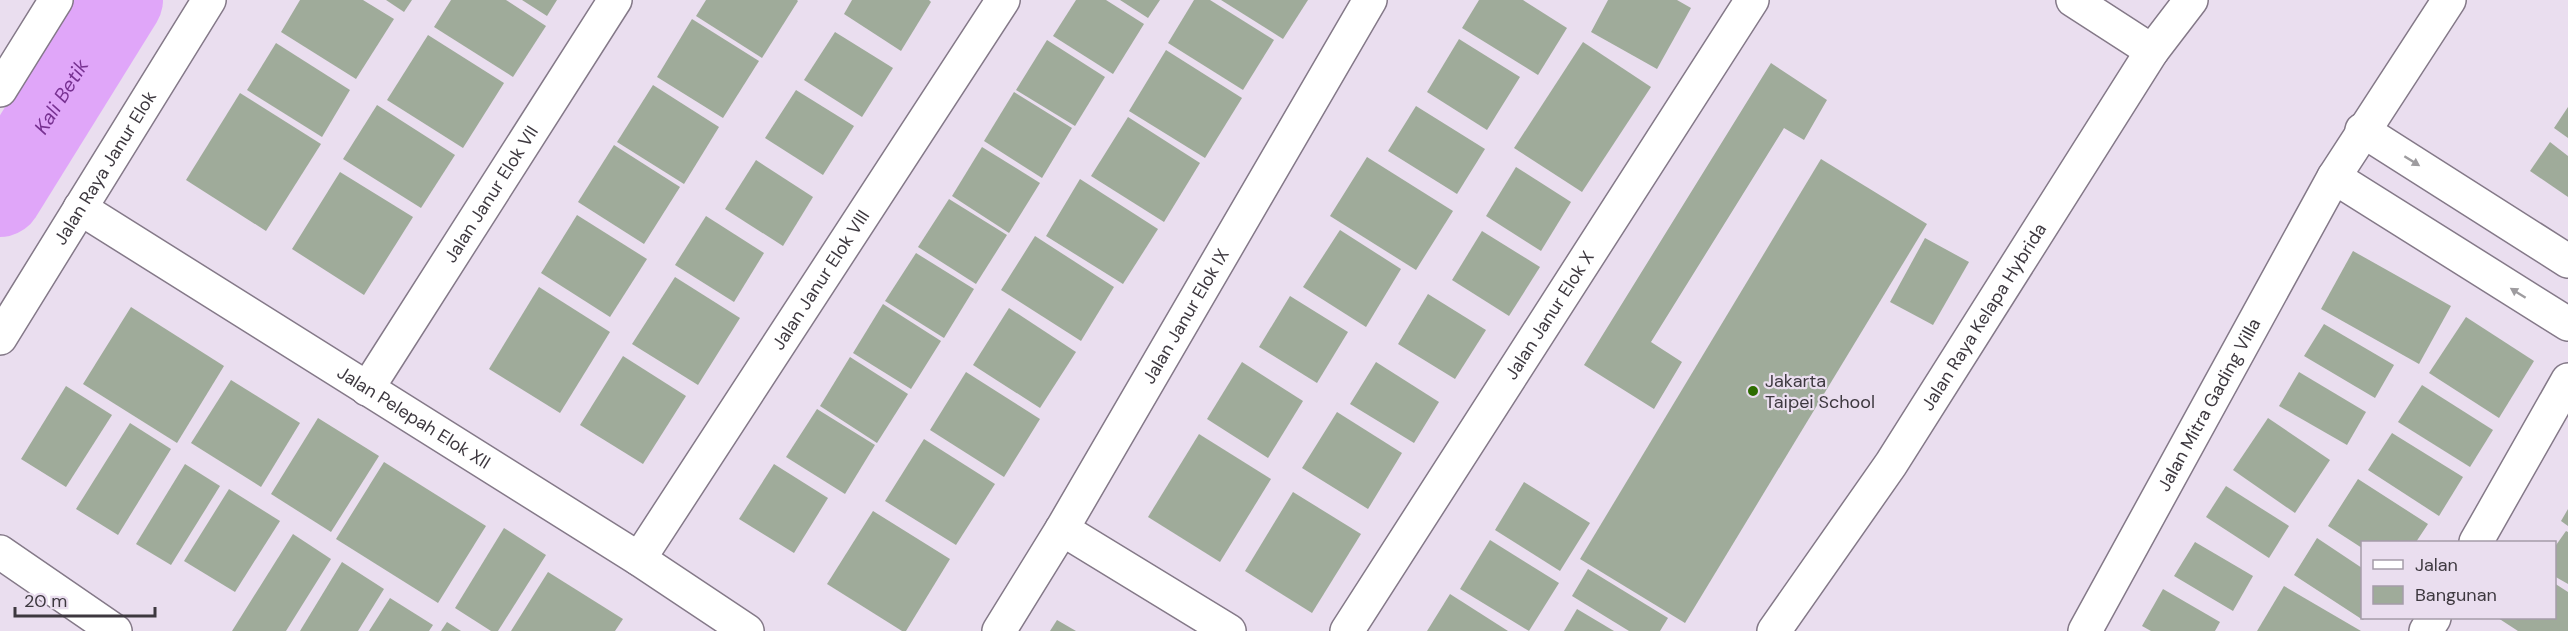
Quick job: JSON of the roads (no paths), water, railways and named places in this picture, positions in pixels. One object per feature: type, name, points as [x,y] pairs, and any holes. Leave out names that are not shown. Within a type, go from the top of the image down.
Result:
[{"type":"street","points":[[0,90],[56,0]]},
{"type":"street","name":"Jalan Raya Janur Elok","points":[[0,338],[209,0]]},
{"type":"street","name":"Jalan Janur Elok VII","points":[[367,389],[615,0]]},
{"type":"street","name":"Jalan Janur Elok VIII","points":[[639,558],[1002,0]]},
{"type":"street","name":"Jalan Janur Elok IX","points":[[999,631],[1062,529],[1370,0]]},
{"type":"street","name":"Jalan Janur Elok X","points":[[1347,631],[1752,0]]},
{"type":"street","points":[[2073,0],[2152,51]]},
{"type":"street","name":"Jalan Raya Kelapa Hybrida","points":[[1774,631],[1891,464],[2152,51],[2191,0]]},
{"type":"street","name":"Jalan Mitra Gading Villa","points":[[2085,631],[2334,177],[2362,130],[2449,0]]},
{"type":"street","points":[[2362,130],[2568,261]]},
{"type":"street","points":[[2334,177],[2568,324]]},
{"type":"street","name":"Jalan Pelepah Elok XII","points":[[80,208],[639,558],[747,631]]},
{"type":"street","points":[[2477,541],[2568,380]]},
{"type":"street","points":[[1062,529],[1229,631]]},
{"type":"street","points":[[0,552],[115,631]]},
{"type":"waterway","name":"Kali Betik","points":[[0,195],[121,0]]},
{"type":"place","name":"Jakarta Taipei School","points":[[1753,391]]}]
